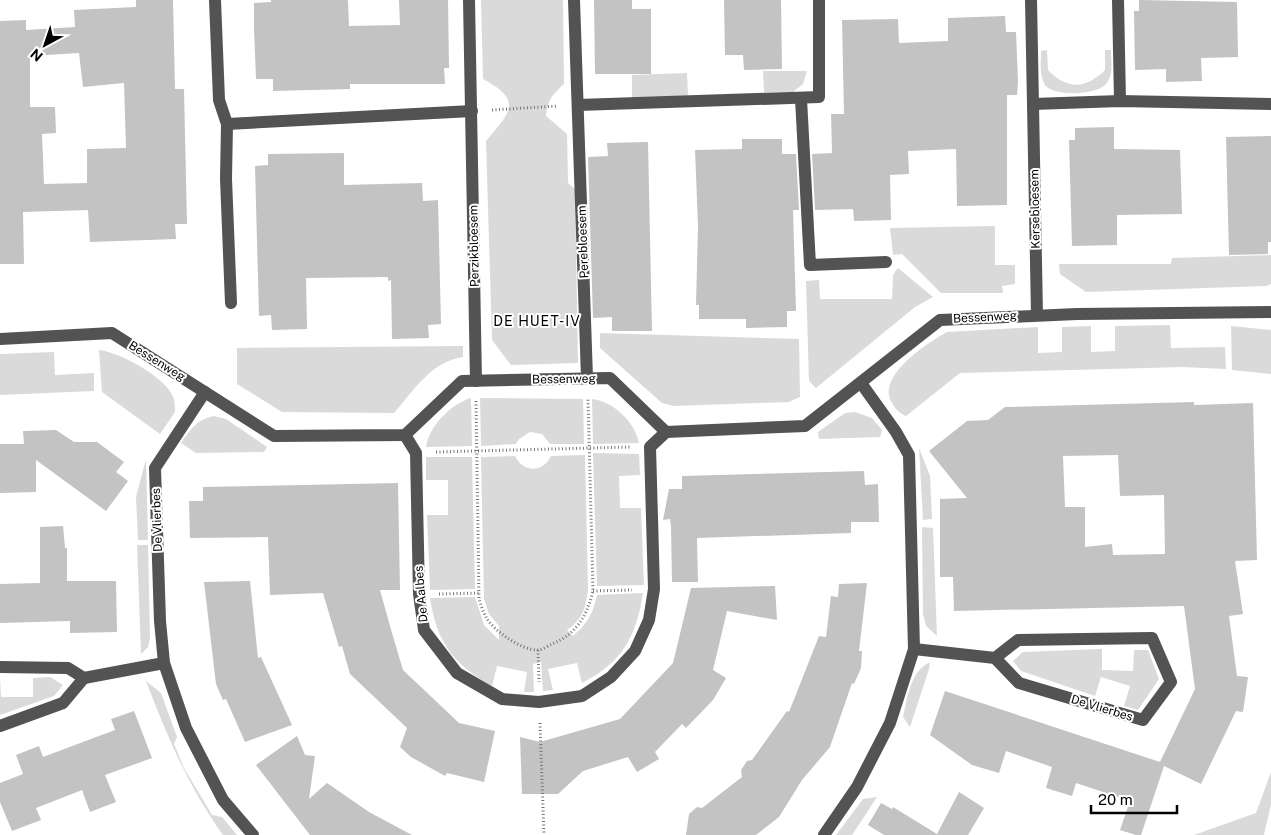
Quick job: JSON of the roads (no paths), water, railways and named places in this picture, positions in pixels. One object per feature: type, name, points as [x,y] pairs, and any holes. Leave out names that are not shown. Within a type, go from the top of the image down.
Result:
[{"type":"street","points":[[215,0],[219,100],[227,124],[226,179],[231,302]]},
{"type":"street","name":"Perzikbloesem","points":[[469,0],[476,381]]},
{"type":"street","name":"Perebloesem","points":[[574,0],[587,378]]},
{"type":"street","points":[[578,105],[819,98],[820,0]]},
{"type":"street","name":"Kersebloesem","points":[[1030,0],[1037,315]]},
{"type":"street","points":[[1118,0],[1120,101]]},
{"type":"street","points":[[801,99],[810,264],[886,262]]},
{"type":"street","points":[[1033,104],[1120,101],[1271,104]]},
{"type":"street","points":[[227,124],[472,111]]},
{"type":"street","name":"Bessenweg","points":[[0,339],[112,333],[274,436],[405,435],[462,381],[587,378],[610,378],[666,432],[805,426],[940,320],[1037,315],[1271,312]]},
{"type":"street","points":[[824,835],[857,787],[890,723],[914,648],[909,455],[896,432],[861,383]]},
{"type":"street","name":"De Vlierbes","points":[[205,392],[156,468],[160,621],[164,663],[186,728],[223,800],[253,835]]},
{"type":"street","name":"De Aalbes","points":[[405,435],[416,453],[419,594],[424,630],[458,673],[502,699],[540,702],[582,696],[611,677],[635,651],[649,620],[654,589],[650,447],[666,432]]},
{"type":"street","name":"De Vlierbes","points":[[1152,638],[1171,682],[1143,720],[1019,683],[995,658],[1018,640],[1152,638]]},
{"type":"street","points":[[914,648],[995,658]]},
{"type":"street","points":[[0,726],[63,703],[84,678],[164,663]]},
{"type":"street","points":[[0,666],[68,668],[84,678]]},
{"type":"district","name":"DE HUET-IV","points":[[537,321]]}]
